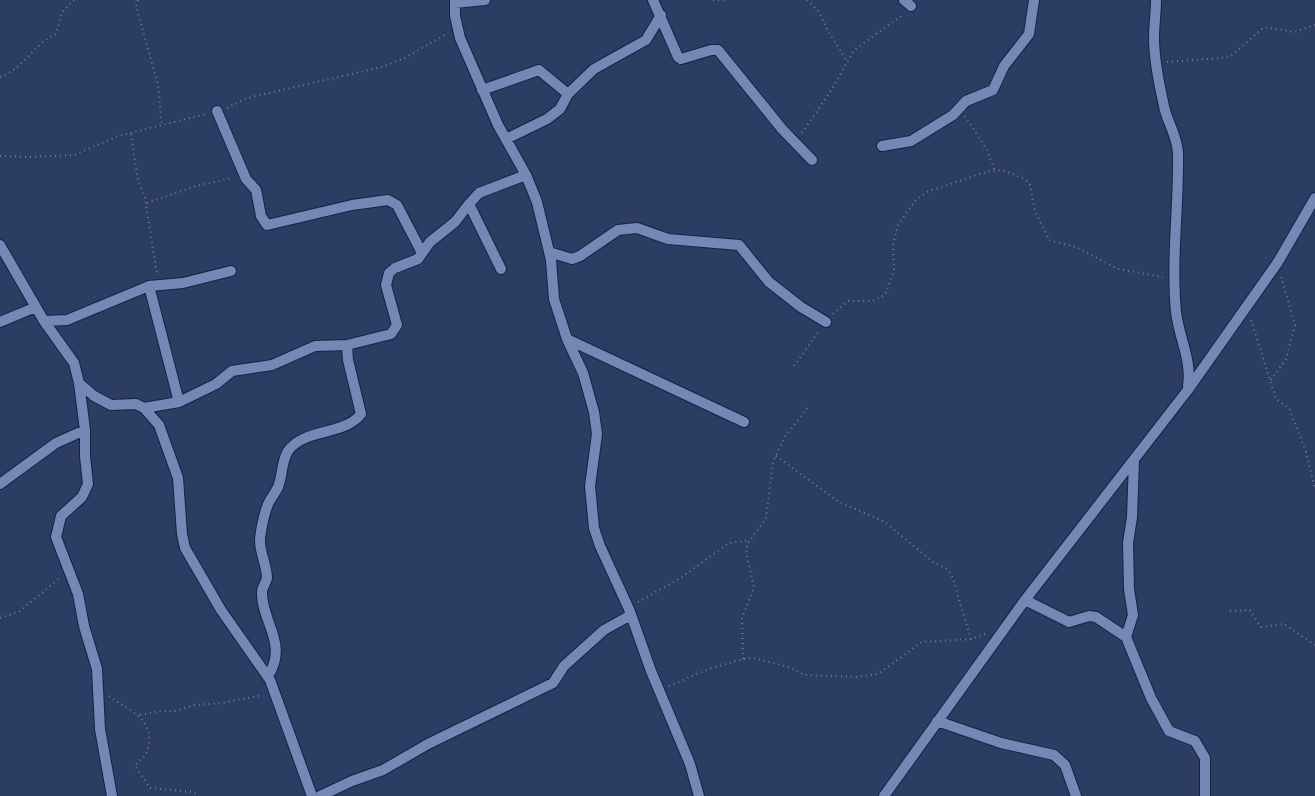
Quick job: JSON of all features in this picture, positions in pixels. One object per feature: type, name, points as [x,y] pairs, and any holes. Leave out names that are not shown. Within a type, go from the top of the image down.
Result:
[{"type":"street","points":[[485,0],[455,1],[457,28],[482,90],[526,175],[537,202],[549,252],[554,299],[567,339],[583,373],[594,412],[597,434],[590,486],[594,528],[600,546],[630,612],[659,690],[690,764],[699,796]]},
{"type":"street","points":[[653,0],[678,57],[681,59],[711,50],[718,50],[782,130],[812,160]]},
{"type":"street","points":[[882,146],[911,141],[943,122],[971,99],[993,90],[1004,66],[1029,34],[1034,0]]},
{"type":"street","points":[[1156,0],[1154,39],[1157,62],[1164,108],[1176,135],[1178,152],[1176,312],[1190,372],[1187,391]]},
{"type":"street","points":[[506,139],[547,119],[560,109],[568,94],[594,69],[646,40],[661,15]]},
{"type":"street","points":[[482,90],[539,70],[568,94]]},
{"type":"street","points":[[217,111],[246,179],[256,190],[260,216],[267,225],[352,205],[388,200],[393,202],[422,254]]},
{"type":"street","points":[[144,408],[179,402],[216,384],[232,371],[272,365],[315,346],[347,346],[391,334],[397,325],[389,299],[388,277],[395,268],[416,261],[430,242],[454,222],[479,193],[526,175]]},
{"type":"street","points":[[884,796],[1007,624],[1187,391],[1278,262],[1315,198]]},
{"type":"street","points":[[469,204],[501,268]]},
{"type":"street","points":[[549,252],[572,260],[618,230],[637,228],[668,239],[739,245],[769,282],[801,307],[826,322]]},
{"type":"street","points":[[0,245],[44,321],[74,363],[79,383],[85,430],[87,489],[61,516],[56,537],[78,594],[84,626],[97,668],[100,730],[112,796]]},
{"type":"street","points":[[44,321],[67,320],[154,286],[183,283],[231,271]]},
{"type":"street","points":[[154,286],[179,402]]},
{"type":"street","points":[[0,322],[36,307]]},
{"type":"street","points":[[567,339],[744,422]]},
{"type":"street","points":[[268,676],[275,662],[275,649],[273,629],[265,610],[262,592],[267,576],[261,548],[261,532],[267,507],[278,487],[282,465],[294,444],[342,426],[361,414],[356,401],[347,346]]},
{"type":"street","points":[[79,383],[94,396],[112,405],[136,404],[144,408],[159,426],[178,478],[182,534],[185,548],[221,610],[268,676],[312,796]]},
{"type":"street","points":[[0,484],[56,443],[85,430]]},
{"type":"street","points":[[1126,637],[1133,615],[1129,589],[1128,543],[1132,516],[1134,462]]},
{"type":"street","points":[[1025,600],[1069,622],[1089,616],[1096,617],[1126,637],[1151,698],[1169,731],[1195,741],[1205,758],[1205,796]]},
{"type":"street","points":[[320,796],[352,781],[383,770],[428,744],[553,683],[564,666],[604,630],[630,612]]},
{"type":"street","points":[[938,721],[1001,743],[1054,754],[1065,765],[1076,796]]},
{"type":"path","points":[[0,77],[12,72],[35,51],[40,42],[56,34],[62,12],[74,0]]},
{"type":"path","points":[[138,0],[136,6],[158,85],[162,127]]},
{"type":"path","points":[[713,0],[724,0]]},
{"type":"path","points":[[807,0],[819,12],[828,31],[848,61]]},
{"type":"path","points":[[796,142],[832,89],[854,50],[908,11],[907,3]]},
{"type":"path","points":[[1157,62],[1221,58],[1238,51],[1264,27],[1295,32],[1315,25]]},
{"type":"path","points":[[0,156],[28,158],[74,154],[118,136],[162,127],[229,108],[247,98],[382,67],[406,58],[457,28]]},
{"type":"path","points":[[960,108],[987,150],[995,171]]},
{"type":"path","points":[[131,134],[138,181],[146,204],[154,286]]},
{"type":"path","points":[[794,366],[826,322],[848,301],[873,301],[886,295],[894,270],[893,245],[898,225],[916,200],[927,192],[995,171],[1014,173],[1025,178],[1030,185],[1035,211],[1049,240],[1076,247],[1118,269],[1176,278]]},
{"type":"path","points":[[146,204],[225,178],[246,179]]},
{"type":"path","points":[[1271,380],[1286,359],[1295,324],[1278,262]]},
{"type":"path","points":[[1246,306],[1276,399],[1289,408],[1306,452],[1315,489]]},
{"type":"path","points":[[743,659],[742,618],[754,588],[746,551],[750,540],[766,519],[776,456],[784,438],[808,407]]},
{"type":"path","points":[[776,456],[839,502],[885,522],[933,562],[947,569],[952,576],[971,639]]},
{"type":"path","points":[[630,612],[729,543],[750,540]]},
{"type":"path","points":[[0,618],[20,611],[68,570]]},
{"type":"path","points":[[1230,610],[1250,610],[1260,627],[1284,624],[1315,645]]},
{"type":"path","points":[[659,690],[709,669],[743,659],[754,658],[792,668],[804,675],[856,677],[882,673],[922,642],[971,639],[1007,624]]},
{"type":"path","points":[[99,689],[139,715],[145,723],[149,734],[147,752],[136,767],[150,788],[193,792],[199,796]]},
{"type":"path","points":[[139,715],[160,711],[184,710],[196,705],[222,703],[275,692]]}]
